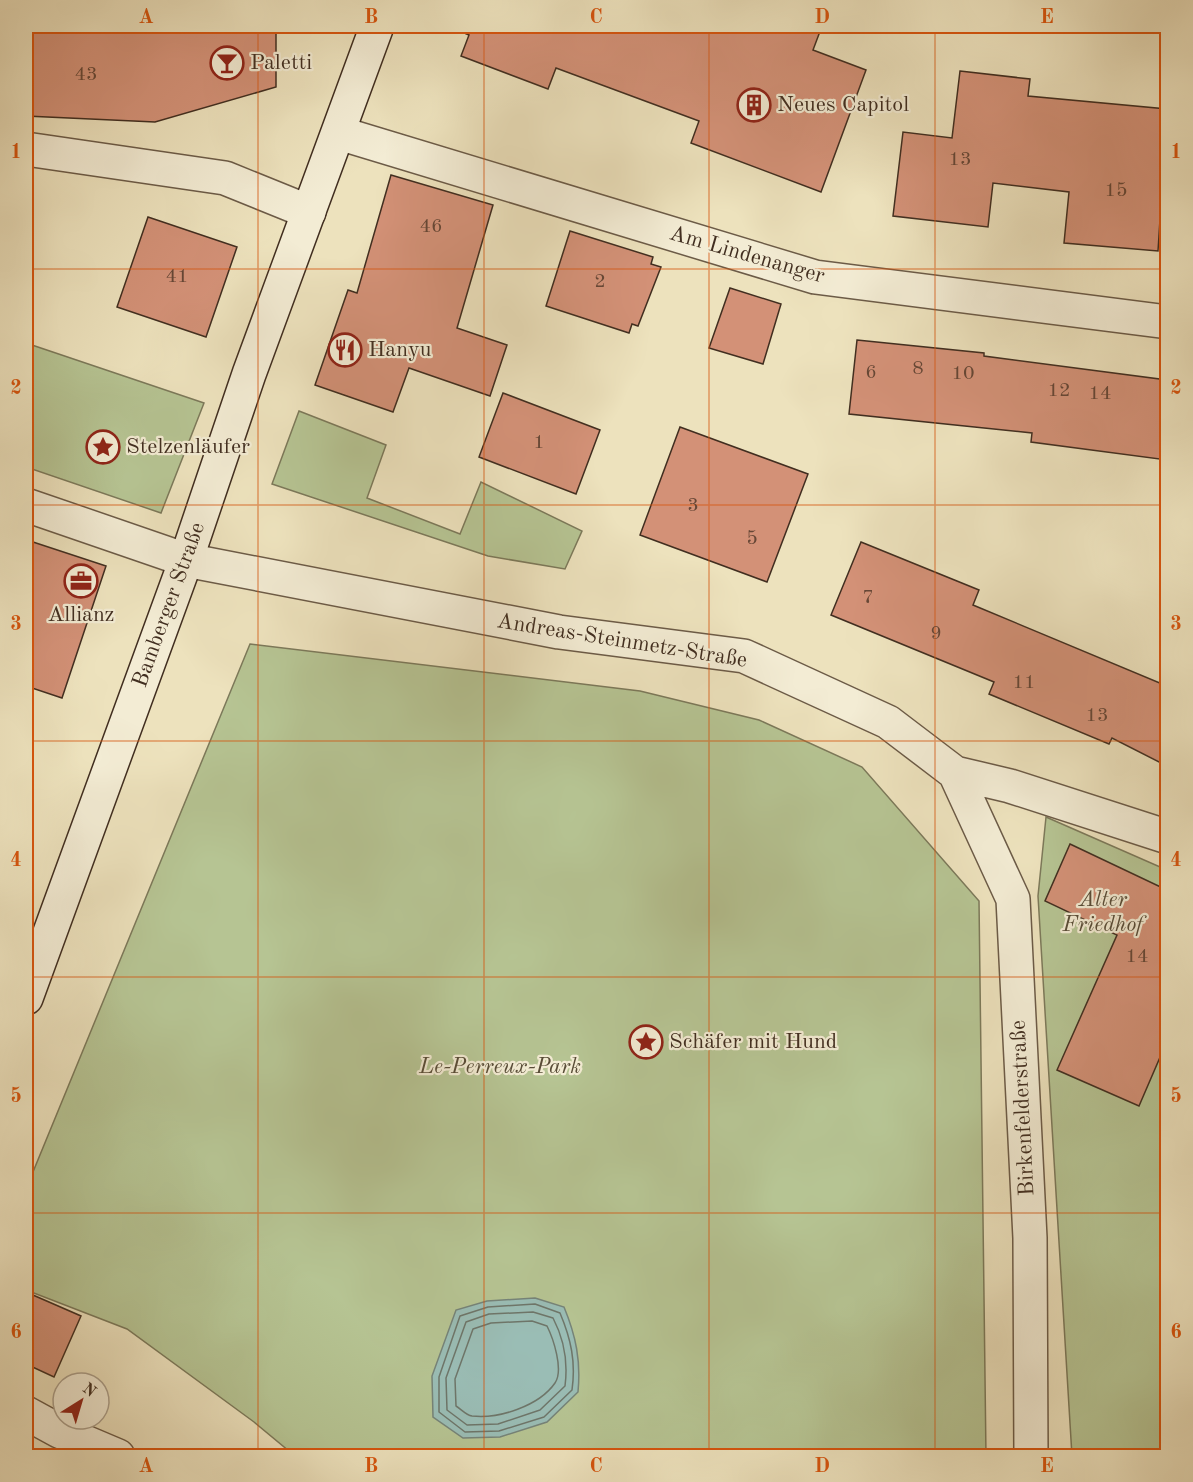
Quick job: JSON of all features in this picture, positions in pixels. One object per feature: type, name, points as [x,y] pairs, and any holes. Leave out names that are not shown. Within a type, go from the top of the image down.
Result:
[{"type":"street","name":"Bamberger Straße","points":[[26,998],[186,560],[249,374],[377,26]]},
{"type":"street","name":"Am Lindenanger","points":[[339,133],[815,277],[1167,322]]},
{"type":"street","points":[[26,149],[225,178],[309,212]]},
{"type":"street","name":"Andreas-Steinmetz-Straße","points":[[26,505],[186,560],[559,632],[744,656],[888,722],[955,773],[1010,786],[1167,837]]},
{"type":"street","name":"Birkenfelderstraße","points":[[955,773],[1013,899],[1030,1238],[1031,1456]]},
{"type":"street","points":[[26,1413],[59,1431],[118,1456]]},
{"type":"green space","points":[[26,343],[204,403],[161,513],[26,467]]},
{"type":"green space","points":[[299,411],[386,445],[367,498],[460,534],[481,482],[582,531],[565,569],[488,556],[272,484]]},
{"type":"green space","name":"Le-Perreux-Park","points":[[250,644],[640,691],[759,720],[862,767],[979,901],[986,1456],[295,1456],[254,1422],[127,1329],[26,1290],[26,1189]]},
{"type":"green space","name":"Alter Friedhof","points":[[1046,817],[1167,870],[1167,1456],[1072,1456],[1038,896]]},
{"type":"water","points":[[535,1298],[564,1307],[577,1349],[578,1392],[547,1422],[500,1437],[463,1438],[433,1417],[432,1376],[456,1310],[487,1301]]},
{"type":"building","points":[[26,26],[276,26],[276,87],[155,122],[26,116]]},
{"type":"building","name":"Neues Capitol","points":[[456,26],[822,26],[813,50],[866,70],[821,192],[691,143],[699,121],[556,68],[548,89],[461,56],[469,35],[455,29]]},
{"type":"building","points":[[960,71],[1030,79],[1028,96],[1167,109],[1158,251],[1064,243],[1069,192],[993,183],[988,227],[893,216],[903,132],[952,138]]},
{"type":"building","points":[[391,175],[493,205],[457,328],[507,345],[490,396],[409,368],[393,412],[315,385],[348,290],[357,293]]},
{"type":"building","points":[[148,217],[237,247],[206,337],[117,307]]},
{"type":"building","points":[[570,231],[653,257],[651,264],[661,267],[638,326],[632,324],[629,333],[546,306]]},
{"type":"building","points":[[730,288],[781,304],[763,364],[709,348]]},
{"type":"building","points":[[857,340],[984,353],[984,356],[1167,380],[1167,460],[1031,442],[1032,433],[849,414]]},
{"type":"building","points":[[503,393],[600,430],[576,494],[479,457]]},
{"type":"building","points":[[680,427],[808,474],[767,582],[640,535]]},
{"type":"building","points":[[33,542],[106,566],[62,698],[26,686],[26,566]]},
{"type":"building","points":[[861,542],[979,590],[973,605],[1167,686],[1167,766],[1112,738],[1109,744],[989,694],[994,682],[831,615]]},
{"type":"building","points":[[1070,844],[1167,890],[1167,1041],[1139,1106],[1057,1070],[1117,935],[1045,901]]},
{"type":"building","points":[[26,1292],[81,1316],[57,1371],[51,1371],[51,1376],[26,1364]]},
{"type":"place","name":"Paletti","points":[[227,63]]},
{"type":"place","name":"Neues Capitol","points":[[754,105]]},
{"type":"place","name":"Hanyu","points":[[345,350]]},
{"type":"place","name":"Stelzenläufer","points":[[103,447]]},
{"type":"place","name":"Allianz","points":[[81,581]]},
{"type":"place","name":"Schäfer mit Hund","points":[[646,1042]]}]
